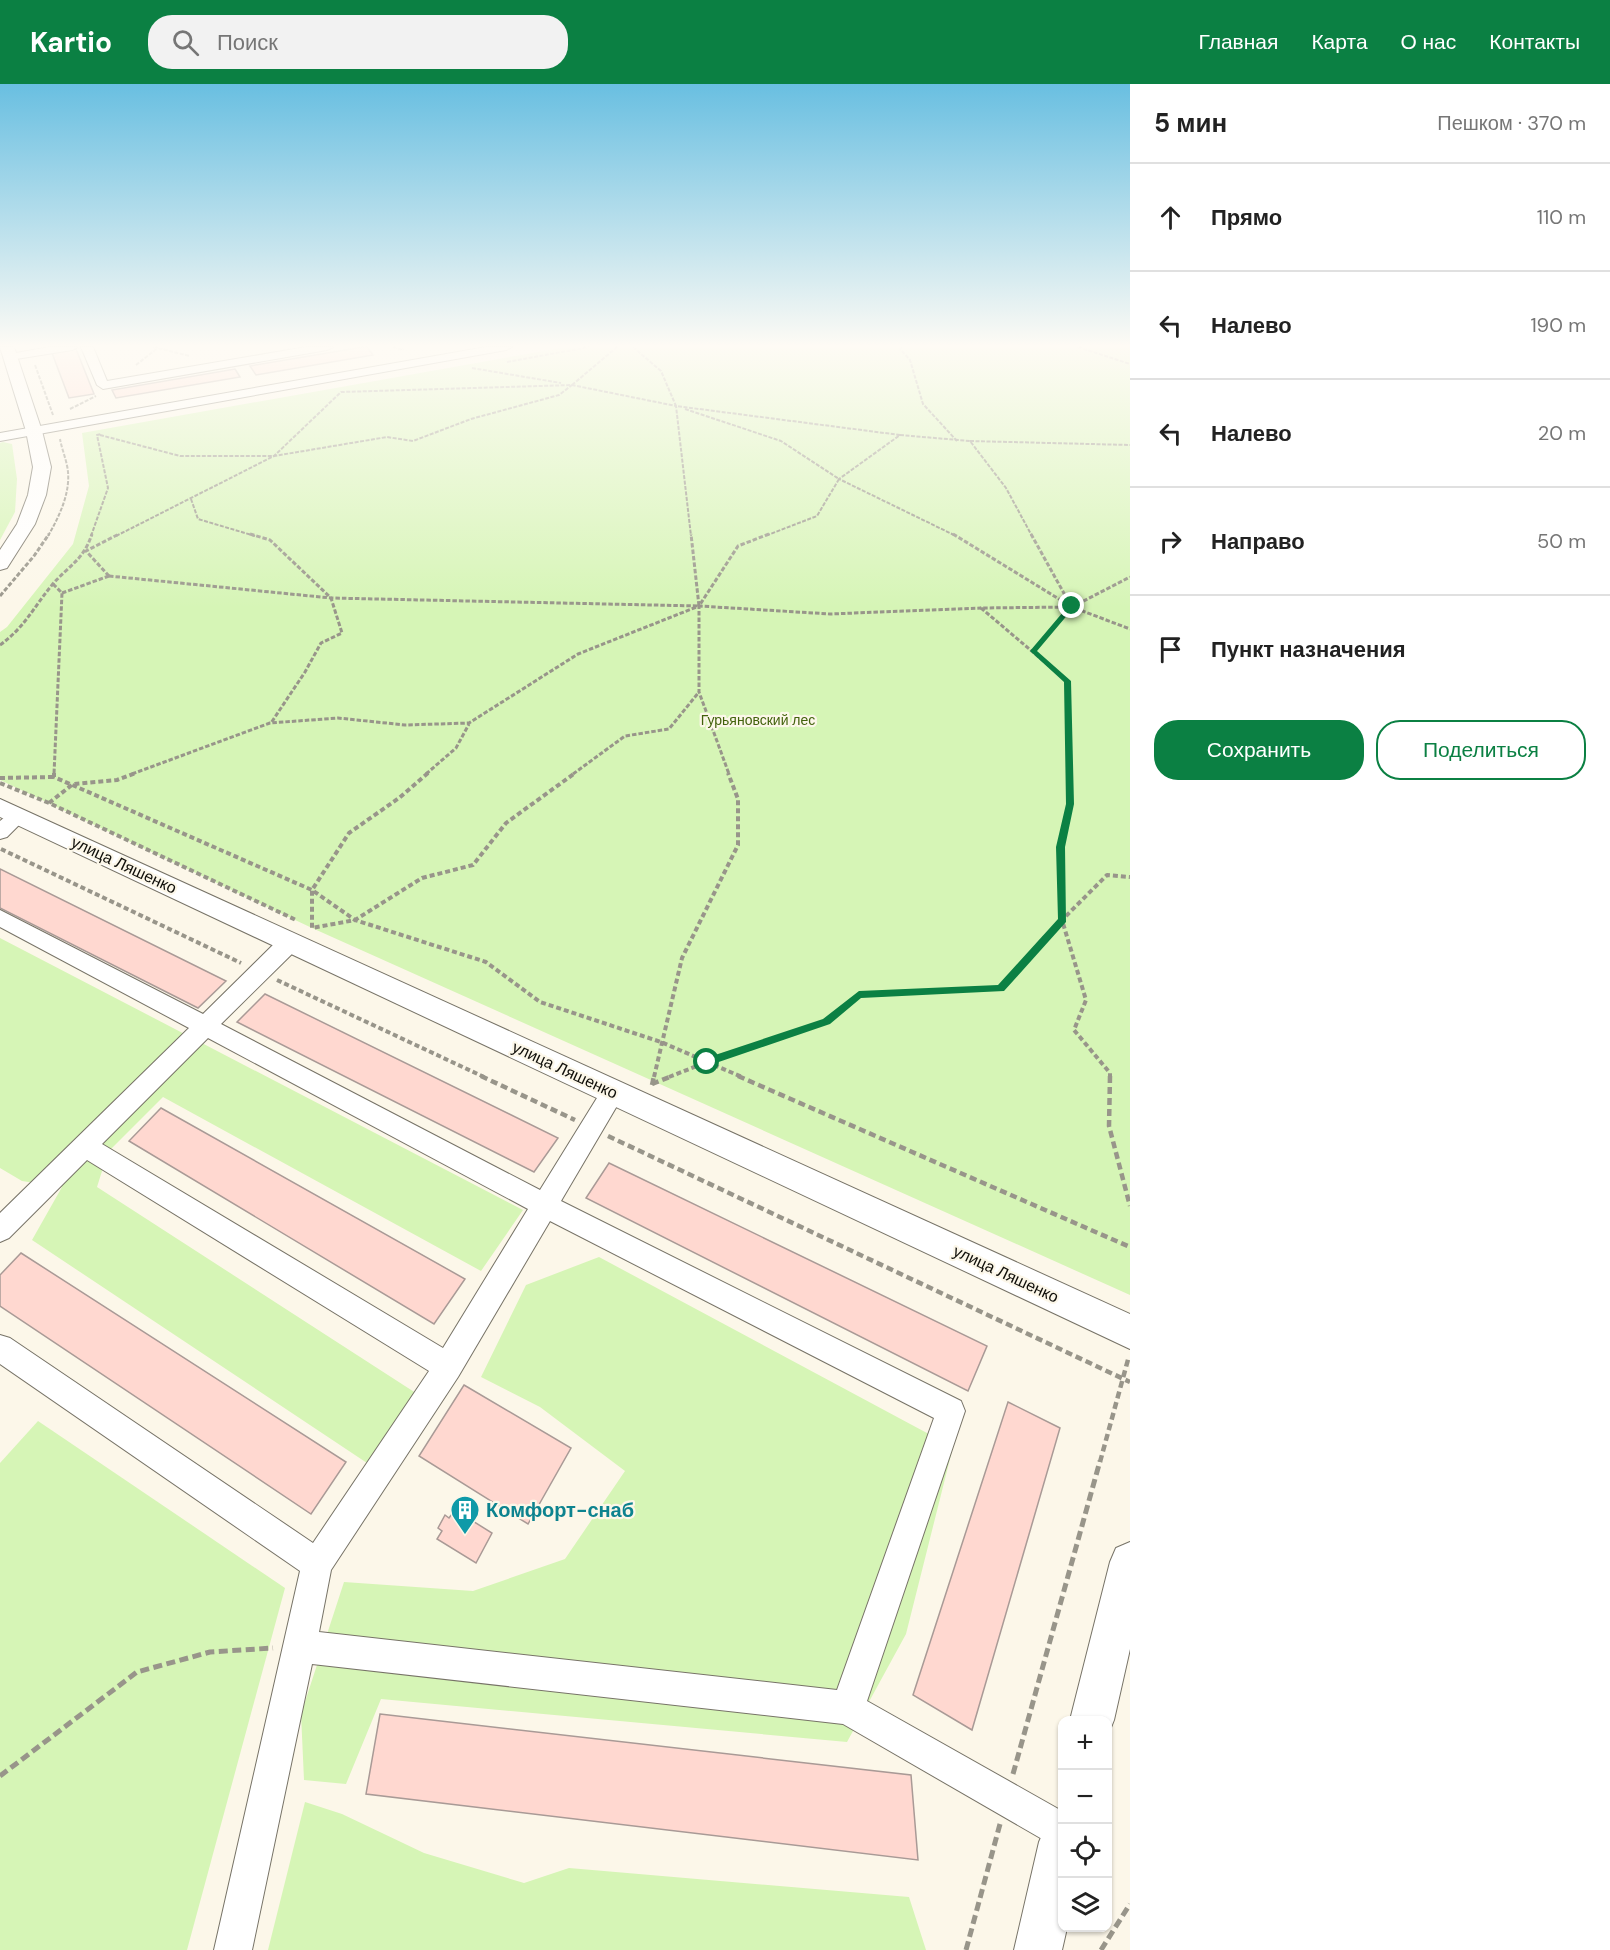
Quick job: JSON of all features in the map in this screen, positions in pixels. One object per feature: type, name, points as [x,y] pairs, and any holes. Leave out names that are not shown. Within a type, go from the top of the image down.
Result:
[{"type":"main road","points":[[0,564],[8,555],[26,524],[37,495],[42,467],[35,434]]},
{"type":"main road","name":"улица Ляшенко","points":[[6,819],[290,942],[1130,1332]]},
{"type":"main road","points":[[1093,1716],[1130,1562]]},
{"type":"main road","points":[[1038,1950],[1058,1860]]},
{"type":"street","points":[[0,437],[17,434]]},
{"type":"street","points":[[0,918],[546,1206],[951,1410],[848,1708]]},
{"type":"street","points":[[4,1220],[84,1146],[290,942]]},
{"type":"street","points":[[232,1950],[317,1564],[448,1367],[613,1092]]},
{"type":"street","points":[[84,1146],[448,1367]]},
{"type":"street","points":[[0,1348],[317,1564]]},
{"type":"street","points":[[299,1646],[848,1708],[1058,1828]]},
{"type":"path","points":[[98,435],[103,434]]},
{"type":"path","points":[[0,645],[18,632],[53,584],[86,551],[274,456],[297,434]]},
{"type":"path","points":[[98,435],[180,456],[274,456],[387,437],[413,441],[432,434]]},
{"type":"path","points":[[679,434],[699,606],[699,692],[738,799],[738,845],[682,958],[660,1042],[652,1085],[707,1062],[827,1022],[859,995],[1000,988],[1107,875],[1130,878]]},
{"type":"path","points":[[760,434],[781,441],[839,479],[953,534],[1072,606],[1130,629]]},
{"type":"path","points":[[893,434],[958,441],[1130,445]]},
{"type":"path","points":[[951,434],[958,441]]},
{"type":"path","points":[[86,551],[108,488],[98,435]]},
{"type":"path","points":[[699,692],[669,729],[626,736],[506,823],[473,865],[422,878],[355,920],[312,928],[312,890],[349,833],[399,798],[456,748],[469,723],[578,654],[699,606],[738,546],[817,516],[839,479],[900,435]]},
{"type":"path","points":[[970,441],[1006,488],[1072,606]]},
{"type":"path","points":[[190,499],[198,519],[270,540],[331,597],[342,633],[321,643],[305,672],[270,723]]},
{"type":"path","points":[[86,551],[109,576]]},
{"type":"path","points":[[62,593],[109,576],[331,597],[699,606],[830,614],[1072,606]]},
{"type":"path","points":[[1034,651],[1072,606],[1130,577]]},
{"type":"path","points":[[53,584],[62,593],[54,777]]},
{"type":"path","points":[[981,608],[1067,681],[1070,804],[1060,847],[1062,920],[1086,1000],[1074,1030],[1110,1073],[1109,1126],[1130,1206]]},
{"type":"path","points":[[49,803],[73,784],[117,780],[270,723],[338,718],[405,725],[469,723]]},
{"type":"path","points":[[0,778],[54,777],[73,784],[312,890],[355,920],[486,962],[540,1002],[660,1042],[1130,1247]]},
{"type":"path","points":[[0,849],[1130,1382]]},
{"type":"path","points":[[966,1950],[1130,1352]]},
{"type":"path","points":[[0,1776],[138,1672],[210,1652],[299,1646]]},
{"type":"path","points":[[1101,1950],[1130,1904]]},
{"type":"green space","name":"Гурьяновский лес","points":[[82,434],[1130,434],[1130,1295],[312,928],[0,780],[0,632],[7,627],[73,544],[89,486]]},
{"type":"green space","points":[[0,443],[12,444],[17,479],[15,512],[0,540]]},
{"type":"green space","points":[[0,938],[523,1210],[481,1271],[163,1097],[108,1152],[97,1187],[422,1397],[376,1469],[32,1240],[62,1187],[22,1181],[0,1168]]},
{"type":"green space","points":[[599,1257],[953,1447],[906,1634],[847,1742],[381,1699],[346,1784],[304,1780],[301,1714],[344,1582],[473,1591],[565,1559],[625,1471],[540,1407],[481,1377],[526,1285]]},
{"type":"green space","points":[[38,1421],[285,1588],[187,1950],[0,1950],[0,1463]]},
{"type":"green space","points":[[305,1802],[342,1814],[424,1853],[524,1883],[569,1868],[909,1897],[926,1950],[268,1950]]},
{"type":"building","points":[[0,869],[226,981],[198,1008],[0,908]]},
{"type":"building","points":[[265,994],[558,1138],[534,1172],[237,1022]]},
{"type":"building","points":[[161,1108],[465,1279],[434,1324],[129,1141]]},
{"type":"building","points":[[609,1163],[987,1346],[968,1391],[586,1198]]},
{"type":"building","points":[[21,1253],[346,1462],[311,1514],[0,1306],[0,1275]]},
{"type":"building","points":[[464,1385],[571,1448],[528,1524],[419,1456]]},
{"type":"building","points":[[1008,1402],[1060,1428],[972,1730],[913,1695]]},
{"type":"building","name":"Комфорт-снаб","points":[[455,1510],[492,1533],[476,1563],[437,1539],[442,1531],[438,1528],[445,1515],[449,1518]]},
{"type":"building","points":[[380,1714],[911,1775],[918,1860],[366,1794]]},
{"type":"place","name":"Комфорт-снаб","points":[[465,1536]]},
{"type":"route","points":[[707,1062],[827,1022],[859,995],[1000,988],[1062,920],[1060,847],[1070,804],[1067,681],[1034,651],[1072,606]]}]
